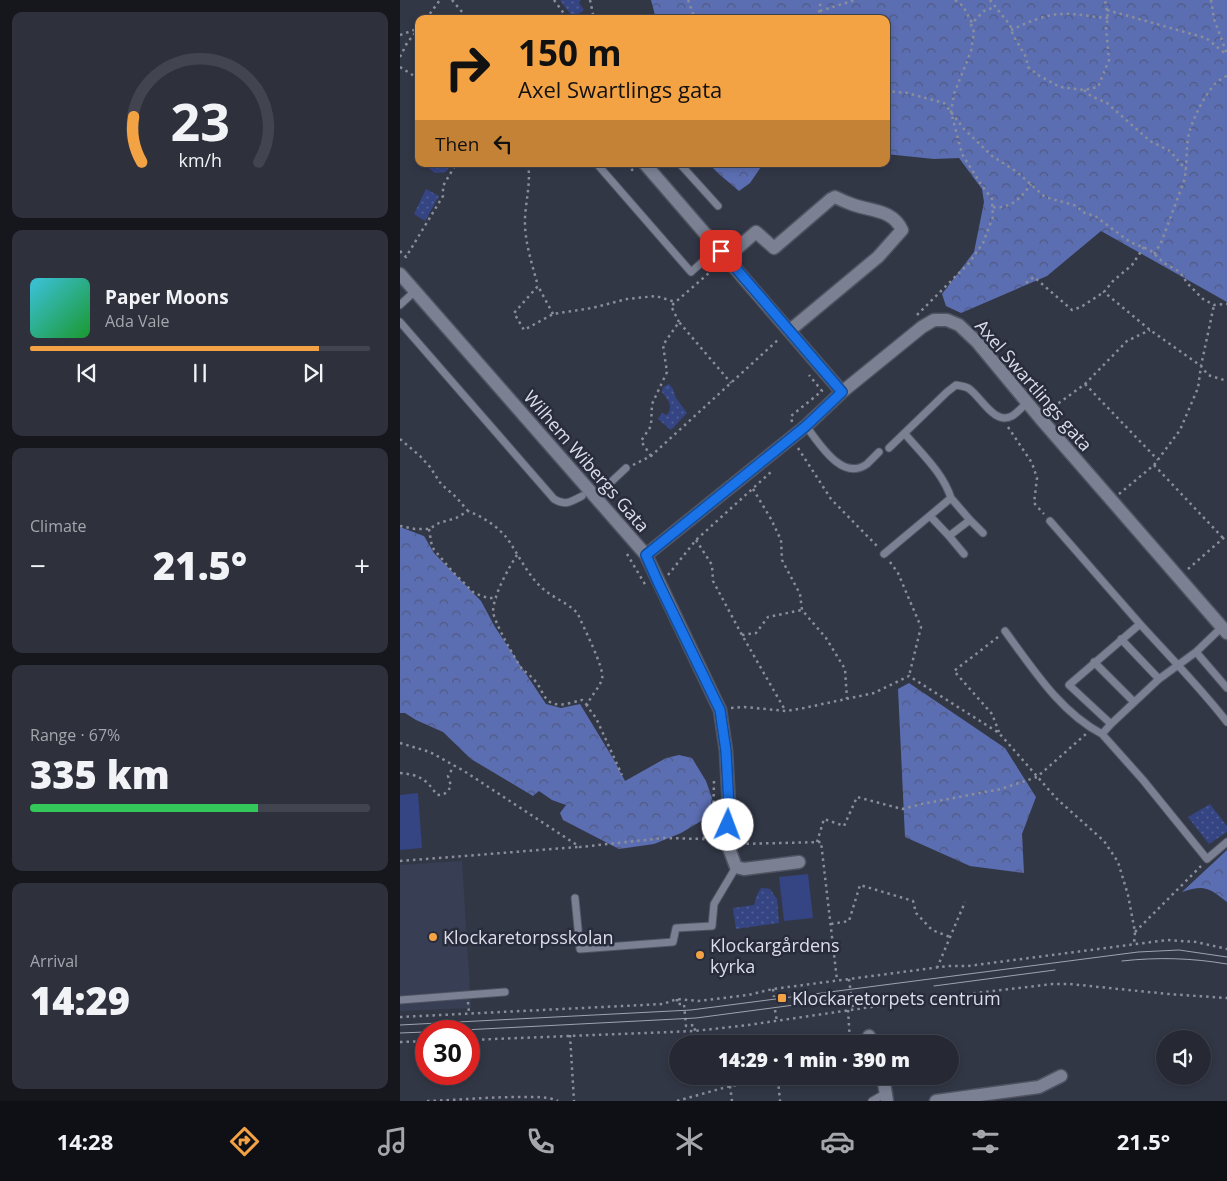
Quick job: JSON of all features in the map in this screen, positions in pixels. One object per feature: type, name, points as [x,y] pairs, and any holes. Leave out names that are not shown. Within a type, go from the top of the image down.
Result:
[{"type":"street","points":[[648,167],[724,254],[784,335],[838,387]]},
{"type":"street","points":[[724,254],[756,232],[774,248],[835,197],[854,205],[879,211],[891,216],[898,222],[902,230],[878,257],[784,335]]},
{"type":"street","name":"Wilhem Wibergs Gata","points":[[400,274],[646,555],[652,584],[720,710],[726,751],[729,806],[727,843],[736,867]]},
{"type":"street","name":"Axel Swartlings gata","points":[[646,555],[800,436],[838,387],[922,327],[934,320],[947,320],[959,325],[976,342],[1224,630]]},
{"type":"street","points":[[736,867],[744,869],[799,862]]},
{"type":"street","points":[[936,1101],[1039,1087],[1061,1076]]},
{"type":"lane","points":[[600,167],[691,272],[708,257],[724,254]]},
{"type":"lane","points":[[683,167],[718,206]]},
{"type":"lane","points":[[400,304],[415,291]]},
{"type":"lane","points":[[400,322],[554,499],[560,503],[569,503],[582,496]]},
{"type":"lane","points":[[889,448],[947,392],[956,386],[966,387],[994,414],[1007,418],[1027,403]]},
{"type":"lane","points":[[905,434],[938,472],[947,485],[951,498],[983,533]]},
{"type":"lane","points":[[800,436],[839,465],[851,469],[866,465],[879,452]]},
{"type":"lane","points":[[595,497],[626,468]]},
{"type":"lane","points":[[884,554],[951,498]]},
{"type":"lane","points":[[930,516],[964,554]]},
{"type":"lane","points":[[949,536],[970,520]]},
{"type":"lane","points":[[1050,521],[1140,624],[1210,700],[1227,722]]},
{"type":"lane","points":[[1111,724],[1069,685],[1140,624]]},
{"type":"lane","points":[[1102,734],[1159,679],[1224,630]]},
{"type":"lane","points":[[1005,631],[1050,691],[1091,729],[1102,734],[1143,780],[1207,860],[1227,842]]},
{"type":"lane","points":[[1121,639],[1159,679]]},
{"type":"lane","points":[[1196,652],[1227,688]]},
{"type":"lane","points":[[1094,662],[1134,702]]},
{"type":"lane","points":[[575,898],[580,949],[673,942],[676,928],[712,926],[714,904],[736,867]]},
{"type":"lane","points":[[400,1000],[505,992]]},
{"type":"lane","points":[[872,1101],[886,1097]]},
{"type":"path","points":[[429,15],[440,0]]},
{"type":"path","points":[[452,0],[465,15]]},
{"type":"path","points":[[554,0],[565,15]]},
{"type":"path","points":[[590,0],[593,15]]},
{"type":"path","points":[[688,0],[694,15]]},
{"type":"path","points":[[819,15],[821,0]]},
{"type":"path","points":[[820,11],[854,0]]},
{"type":"path","points":[[917,315],[969,262],[983,243],[993,217],[992,199],[962,154],[951,112],[954,94],[972,51],[974,32],[971,26],[972,23],[963,6],[955,0]]},
{"type":"path","points":[[990,0],[1010,25],[1026,56],[1028,67],[1060,87],[1084,90],[1098,87],[1110,60],[1105,0]]},
{"type":"path","points":[[1211,0],[1214,19],[1227,54]]},
{"type":"path","points":[[972,23],[984,11],[995,7]]},
{"type":"path","points":[[1107,10],[1206,38],[1227,54]]},
{"type":"path","points":[[1011,30],[1029,22],[1057,14],[1108,18]]},
{"type":"path","points":[[400,35],[415,29]]},
{"type":"path","points":[[400,58],[407,43],[415,33]]},
{"type":"path","points":[[400,67],[415,76]]},
{"type":"path","points":[[1154,254],[1161,243],[1187,171],[1190,131],[1208,91],[1220,78],[1227,76]]},
{"type":"path","points":[[1084,90],[1091,96],[1107,103],[1150,141],[1170,151],[1187,171]]},
{"type":"path","points":[[890,92],[907,93],[944,103],[964,129],[992,156],[1017,172],[1045,197],[1077,206],[1082,212],[1095,216],[1130,242],[1144,247],[1164,263],[1180,272],[1187,283],[1203,299],[1214,305],[1227,304]]},
{"type":"path","points":[[400,251],[406,257],[443,196],[443,186],[454,167]]},
{"type":"path","points":[[529,167],[530,175],[525,219],[528,243],[538,286],[553,314]]},
{"type":"path","points":[[630,167],[640,178]]},
{"type":"path","points":[[993,207],[1002,208],[1012,204],[1031,184]]},
{"type":"path","points":[[1026,283],[1034,277],[1072,310],[1081,308],[1104,292],[1113,281],[1132,265],[1144,247]]},
{"type":"path","points":[[724,254],[717,267],[671,306],[679,322],[732,382]]},
{"type":"path","points":[[708,257],[717,267]]},
{"type":"path","points":[[538,286],[514,313],[524,330],[553,314],[592,308],[627,299],[656,296],[675,302]]},
{"type":"path","points":[[1104,292],[1150,330],[1201,366],[1208,375],[1227,381]]},
{"type":"path","points":[[1119,494],[1154,465],[1180,430],[1198,388],[1214,305]]},
{"type":"path","points":[[651,456],[641,441],[651,426],[652,404],[667,372],[663,345],[679,322]]},
{"type":"path","points":[[1040,418],[1085,384],[1127,341],[1150,330]]},
{"type":"path","points":[[773,332],[784,335]]},
{"type":"path","points":[[626,468],[651,456],[784,335]]},
{"type":"path","points":[[804,369],[822,391]]},
{"type":"path","points":[[1085,384],[1158,460]]},
{"type":"path","points":[[838,387],[822,391],[791,416],[792,424],[800,436],[831,499],[876,542],[898,573],[921,628],[909,676]]},
{"type":"path","points":[[1007,418],[1008,427],[1032,463],[1037,478],[1034,503],[1050,521]]},
{"type":"path","points":[[791,452],[800,436]]},
{"type":"path","points":[[400,439],[420,456],[441,484],[456,496],[468,511],[487,521],[505,536],[539,585],[547,593],[572,607],[578,614],[601,666],[603,678],[587,704]]},
{"type":"path","points":[[652,584],[667,577],[696,540],[778,465]]},
{"type":"path","points":[[1154,465],[1223,538]]},
{"type":"path","points":[[753,489],[781,540],[782,560],[800,594],[802,610],[826,638],[845,669],[847,699]]},
{"type":"path","points":[[400,526],[415,530],[429,529],[468,511]]},
{"type":"path","points":[[429,529],[432,547],[452,571],[474,593],[488,598],[497,598]]},
{"type":"path","points":[[1182,563],[1189,570],[1227,535]]},
{"type":"path","points":[[696,540],[712,565],[713,581],[786,711]]},
{"type":"path","points":[[517,555],[507,570],[497,598],[493,612],[497,624],[522,668],[537,683],[548,700],[554,704],[582,700],[587,704],[596,718],[622,774]]},
{"type":"path","points":[[742,635],[756,633],[768,616],[802,610]]},
{"type":"path","points":[[999,733],[992,714],[954,671],[1005,631]]},
{"type":"path","points":[[720,710],[744,707],[786,711],[874,693],[909,676]]},
{"type":"path","points":[[909,676],[999,733],[1057,799],[1104,841],[1118,862],[1128,895],[1135,932],[1134,944]]},
{"type":"path","points":[[817,842],[824,819],[844,826],[857,797],[902,809],[1002,790],[1037,777],[1091,729]]},
{"type":"path","points":[[400,743],[430,752],[580,847]]},
{"type":"path","points":[[400,773],[412,774],[424,780],[430,784],[437,795],[443,795],[448,792],[451,786],[448,776],[454,766]]},
{"type":"path","points":[[703,839],[713,824],[714,776]]},
{"type":"path","points":[[400,861],[580,847],[664,838],[703,839],[727,843],[821,842],[838,980]]},
{"type":"path","points":[[1135,932],[1207,860]]},
{"type":"path","points":[[831,924],[849,921],[860,885],[914,901],[916,913],[932,930],[950,937]]},
{"type":"path","points":[[937,968],[965,902]]},
{"type":"path","points":[[400,1017],[663,1004],[677,999],[698,1001],[838,980],[968,966],[1167,940],[1196,942],[1227,949]]},
{"type":"path","points":[[849,979],[854,1010]]},
{"type":"path","points":[[480,1039],[695,1031],[926,999],[1052,984],[1227,998]]},
{"type":"path","points":[[773,989],[774,997]]},
{"type":"path","points":[[677,999],[677,1004],[684,1004],[686,1026],[694,1025],[695,1031]]},
{"type":"path","points":[[775,1010],[776,1021]]},
{"type":"path","points":[[848,1010],[850,1035]]},
{"type":"path","points":[[570,1035],[574,1101]]},
{"type":"path","points":[[400,1042],[415,1041]]},
{"type":"path","points":[[676,1101],[690,1099],[738,1085]]},
{"type":"path","points":[[778,1085],[780,1101]]},
{"type":"path","points":[[730,1086],[732,1101]]},
{"type":"path","points":[[427,1101],[500,1097],[534,1097],[558,1101]]},
{"type":"shaded area","points":[[560,0],[581,0],[579,3],[584,10],[577,15],[571,15]]},
{"type":"shaded area","points":[[427,167],[449,167],[446,172],[435,173]]},
{"type":"shaded area","points":[[426,189],[439,196],[425,221],[414,214]]},
{"type":"shaded area","points":[[669,384],[687,413],[671,430],[658,419],[662,413],[667,415],[670,409],[669,403],[662,392],[663,387]]},
{"type":"shaded area","points":[[418,793],[422,848],[400,850],[400,795]]},
{"type":"shaded area","points":[[1210,804],[1227,826],[1227,832],[1209,844],[1188,817]]},
{"type":"shaded area","name":"Klockaretorpsskolan","points":[[462,861],[471,1008],[400,1011],[400,865]]},
{"type":"shaded area","points":[[808,874],[813,918],[784,921],[779,877]]},
{"type":"shaded area","points":[[761,888],[770,889],[777,899],[779,923],[736,929],[733,908],[754,905]]},
{"type":"green space","points":[[651,0],[1227,0],[1227,302],[1101,231],[1047,276],[961,313],[946,306],[942,294],[974,252],[984,202],[982,189],[959,158],[934,159],[890,154],[890,15],[655,15]]},
{"type":"green space","points":[[712,167],[761,167],[750,183],[739,191]]},
{"type":"green space","points":[[400,527],[424,536],[434,553],[481,601],[495,627],[546,704],[561,708],[580,704],[625,781],[666,758],[679,755],[692,758],[706,781],[712,798],[708,817],[681,833],[654,844],[619,849],[563,820],[560,813],[566,805],[552,800],[539,791],[533,796],[471,759],[443,732],[405,713],[400,713]]},
{"type":"green space","points":[[909,683],[1005,748],[1036,797],[1022,834],[1024,873],[970,866],[905,837],[898,689]]},
{"type":"green space","points":[[1227,850],[1227,902],[1216,893],[1202,888],[1182,892]]},
{"type":"tram line","points":[[400,1025],[691,1010],[1138,952],[1179,950],[1227,957]]},
{"type":"tram line","points":[[1122,961],[1175,959],[1227,964]]},
{"type":"tram line","points":[[934,986],[1055,970]]},
{"type":"tram line","points":[[480,1029],[696,1018],[870,995]]},
{"type":"tram line","points":[[400,1033],[415,1032]]},
{"type":"place","name":"Klockaretorpsskolan","points":[[433,937]]},
{"type":"place","name":"Klockargårdens kyrka","points":[[700,955]]},
{"type":"place","name":"Klockaretorpets centrum","points":[[782,998]]},
{"type":"route","points":[[721,251],[842,392],[806,426],[646,555],[720,710],[726,751],[729,806],[728,825]]}]
